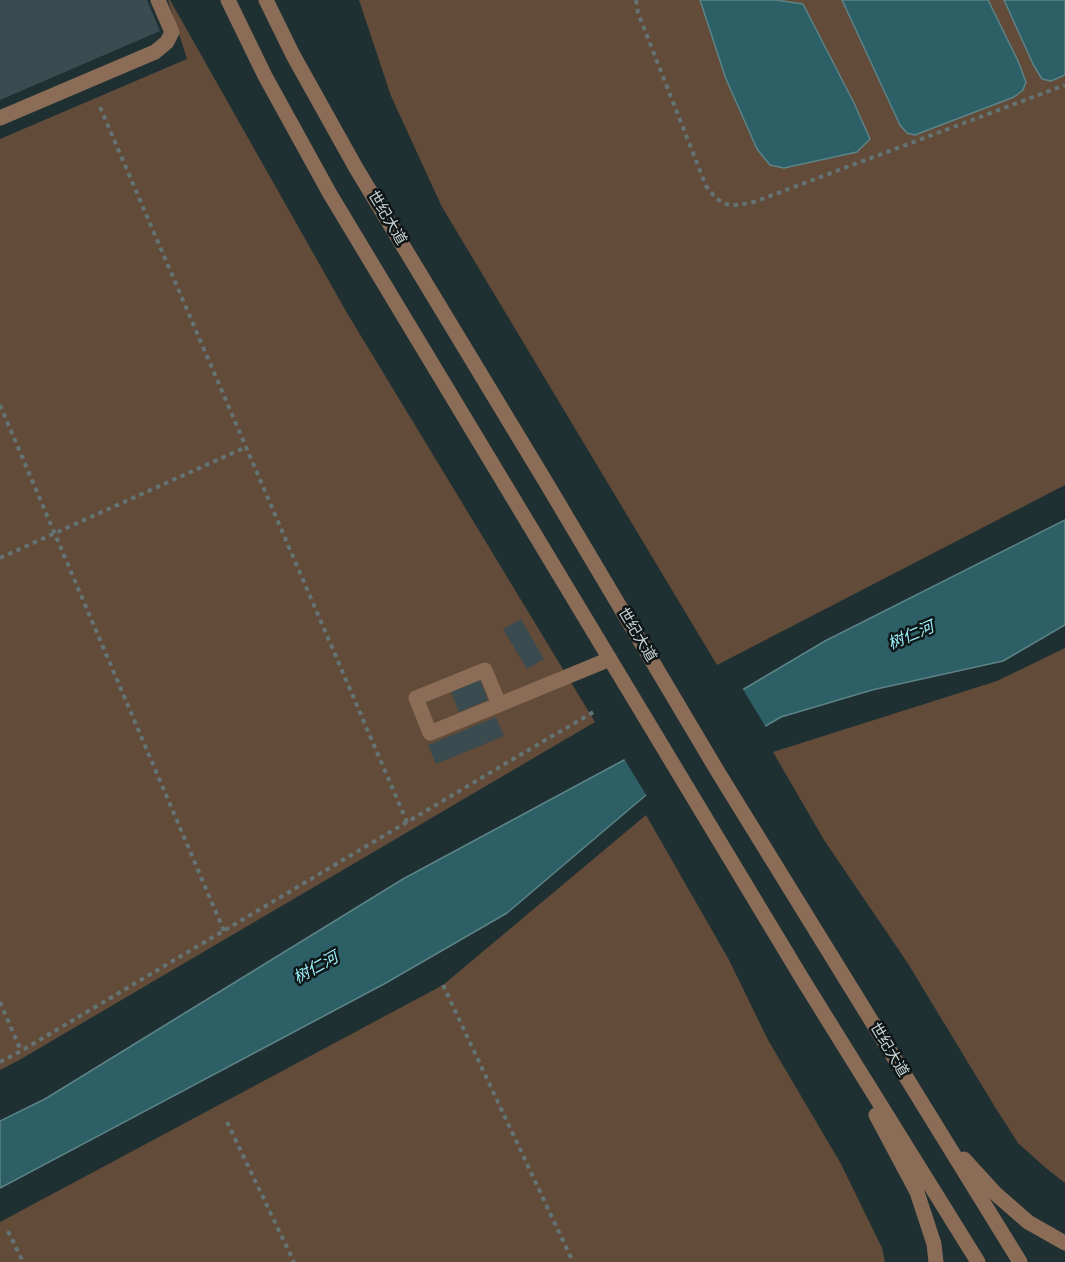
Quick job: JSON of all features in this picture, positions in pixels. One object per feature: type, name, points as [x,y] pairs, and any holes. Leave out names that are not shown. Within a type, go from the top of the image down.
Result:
[{"type":"street","points":[[0,118],[154,52],[167,42],[172,32],[158,0]]},
{"type":"street","points":[[228,0],[265,76],[330,194],[803,980],[978,1262]]},
{"type":"street","name":"世纪大道","points":[[266,0],[293,55],[356,168],[718,772],[1020,1262]]},
{"type":"street","points":[[500,705],[485,670],[416,698],[430,733],[500,705],[610,659]]},
{"type":"street","points":[[803,980],[918,1192],[934,1244],[936,1262]]},
{"type":"street","points":[[939,1131],[996,1194],[1028,1222],[1065,1243]]},
{"type":"path","points":[[636,0],[638,13],[706,186],[717,200],[733,206],[754,202],[1065,85]]},
{"type":"path","points":[[100,107],[407,822]]},
{"type":"path","points":[[0,405],[224,931]]},
{"type":"path","points":[[0,558],[246,447]]},
{"type":"path","points":[[0,1062],[597,710]]},
{"type":"path","points":[[443,985],[573,1262]]},
{"type":"path","points":[[0,1002],[21,1051]]},
{"type":"path","points":[[227,1122],[294,1262]]},
{"type":"path","points":[[8,1231],[22,1262]]},
{"type":"shaded area","points":[[168,0],[347,313],[595,722],[0,1070],[0,139],[187,59]]},
{"type":"shaded area","points":[[359,0],[1065,0],[1065,485],[717,665],[442,207],[391,96]]},
{"type":"shaded area","points":[[1065,648],[1065,1183],[1018,1143],[907,962],[824,840],[773,752],[997,681]]},
{"type":"shaded area","points":[[646,815],[729,960],[768,1040],[841,1164],[882,1248],[885,1262],[0,1262],[0,1222],[443,985]]},
{"type":"water","points":[[700,0],[776,0],[803,4],[870,139],[857,152],[784,168],[770,165],[757,149],[726,79]]},
{"type":"water","points":[[842,0],[988,0],[1018,61],[1026,82],[1023,90],[1014,97],[915,135],[907,133],[900,125]]},
{"type":"water","points":[[1004,0],[1065,0],[1065,75],[1051,81],[1042,79]]},
{"type":"water","name":"树仁河","points":[[1065,520],[1065,625],[1003,661],[872,690],[781,717],[646,795],[507,913],[384,984],[0,1188],[0,1121],[45,1099],[403,879],[624,760],[825,641]]},
{"type":"pier","points":[[741,686],[767,729],[648,798],[623,757]]},
{"type":"building","points":[[0,0],[147,0],[160,31],[0,100]]},
{"type":"building","points":[[521,619],[544,659],[527,669],[503,629]]},
{"type":"building","points":[[480,680],[488,700],[459,712],[451,692]]},
{"type":"building","points":[[496,717],[504,736],[436,764],[428,745]]}]
